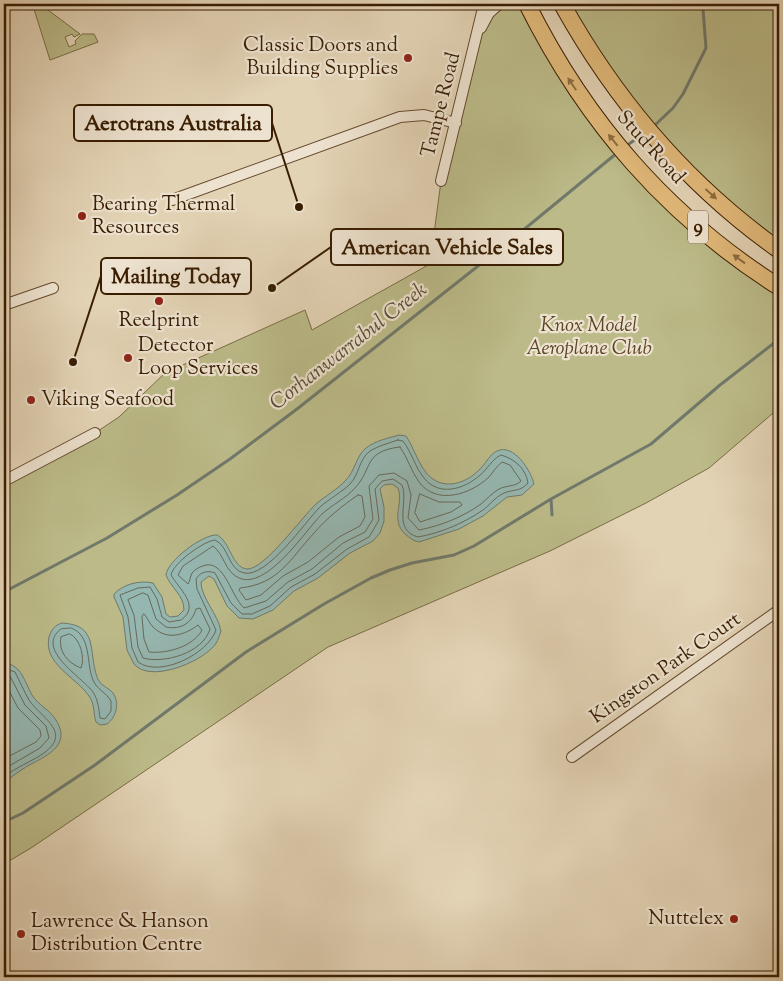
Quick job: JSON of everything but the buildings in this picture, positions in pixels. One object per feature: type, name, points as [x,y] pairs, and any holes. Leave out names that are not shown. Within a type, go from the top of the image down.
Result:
[{"type":"highway","name":"Stud Road","points":[[527,4],[563,70],[599,124],[626,157],[690,220],[726,250],[779,287]]},
{"type":"highway","name":"Stud Road","points":[[562,4],[619,92],[652,135],[701,186],[740,220],[779,250]]},
{"type":"street","name":"Tampe Road","points":[[442,181],[484,4]]},
{"type":"street","name":"Tampe Road","points":[[476,38],[489,13],[499,4]]},
{"type":"street","points":[[172,200],[400,117],[424,115],[456,123]]},
{"type":"street","points":[[4,305],[53,288]]},
{"type":"street","points":[[4,480],[95,433]]},
{"type":"street","name":"Kingston Park Court","points":[[572,757],[779,610]]},
{"type":"green space","points":[[40,4],[80,34],[74,37],[72,34],[65,37],[69,47],[76,44],[75,41],[82,34],[94,34],[98,42],[50,60],[33,6]]},
{"type":"green space","name":"Knox Model Aeroplane Club","points":[[499,4],[527,4],[626,157],[779,287],[779,408],[709,468],[646,503],[550,551],[328,647],[31,848],[4,864],[4,480],[95,433],[119,417],[165,373],[305,310],[312,330],[430,264],[441,181],[476,38]]},
{"type":"green space","points":[[562,4],[779,4],[779,250],[695,180]]},
{"type":"water","points":[[399,435],[406,436],[426,473],[436,481],[448,484],[460,482],[477,472],[495,452],[503,450],[510,451],[521,460],[534,484],[522,495],[507,497],[483,516],[459,529],[419,542],[405,534],[398,523],[400,500],[398,488],[392,484],[384,485],[380,489],[384,507],[384,521],[380,533],[373,541],[350,553],[318,578],[294,591],[273,610],[253,619],[239,618],[227,606],[214,579],[209,576],[201,582],[204,594],[217,618],[221,631],[214,646],[205,654],[174,669],[151,672],[141,669],[134,664],[127,650],[123,617],[114,594],[132,584],[142,582],[153,583],[162,597],[166,614],[170,617],[178,616],[184,610],[182,600],[166,575],[172,563],[187,549],[203,539],[217,535],[225,543],[238,564],[247,569],[254,567],[283,542],[316,504],[346,480],[366,448],[377,442]]},
{"type":"water","points":[[62,623],[74,625],[87,634],[98,680],[113,693],[116,701],[115,714],[107,724],[100,725],[96,722],[89,696],[62,670],[51,655],[48,647],[50,634],[55,626]]},
{"type":"water","points":[[4,663],[10,664],[19,670],[32,695],[56,720],[61,737],[54,750],[4,783]]},
{"type":"waterway","name":"Corhanwarrabul Creek","points":[[653,127],[673,108],[683,94],[706,48],[703,9],[705,4]]},
{"type":"waterway","name":"Corhanwarrabul Creek","points":[[626,146],[646,132]]},
{"type":"waterway","name":"Corhanwarrabul Creek","points":[[4,592],[107,538],[177,495],[230,459],[297,409],[516,236],[617,153]]},
{"type":"waterway","points":[[552,515],[551,499],[651,444],[720,385],[774,343],[779,336]]},
{"type":"waterway","points":[[4,822],[23,813],[95,765],[246,652],[324,604],[371,578],[390,570],[412,563],[454,555],[474,546],[551,499]]},
{"type":"place","name":"Classic Doors and Building Supplies","points":[[408,58]]},
{"type":"place","name":"Aerotrans Australia","points":[[299,207]]},
{"type":"place","name":"Bearing Thermal Resources","points":[[82,216]]},
{"type":"place","name":"American Vehicle Sales","points":[[272,288]]},
{"type":"place","name":"Reelprint","points":[[159,301]]},
{"type":"place","name":"Detector Loop Services","points":[[128,358]]},
{"type":"place","name":"Mailing Today","points":[[73,362]]},
{"type":"place","name":"Viking Seafood","points":[[31,400]]},
{"type":"place","name":"Nuttelex","points":[[734,919]]},
{"type":"place","name":"Lawrence & Hanson Distribution Centre","points":[[21,934]]}]
